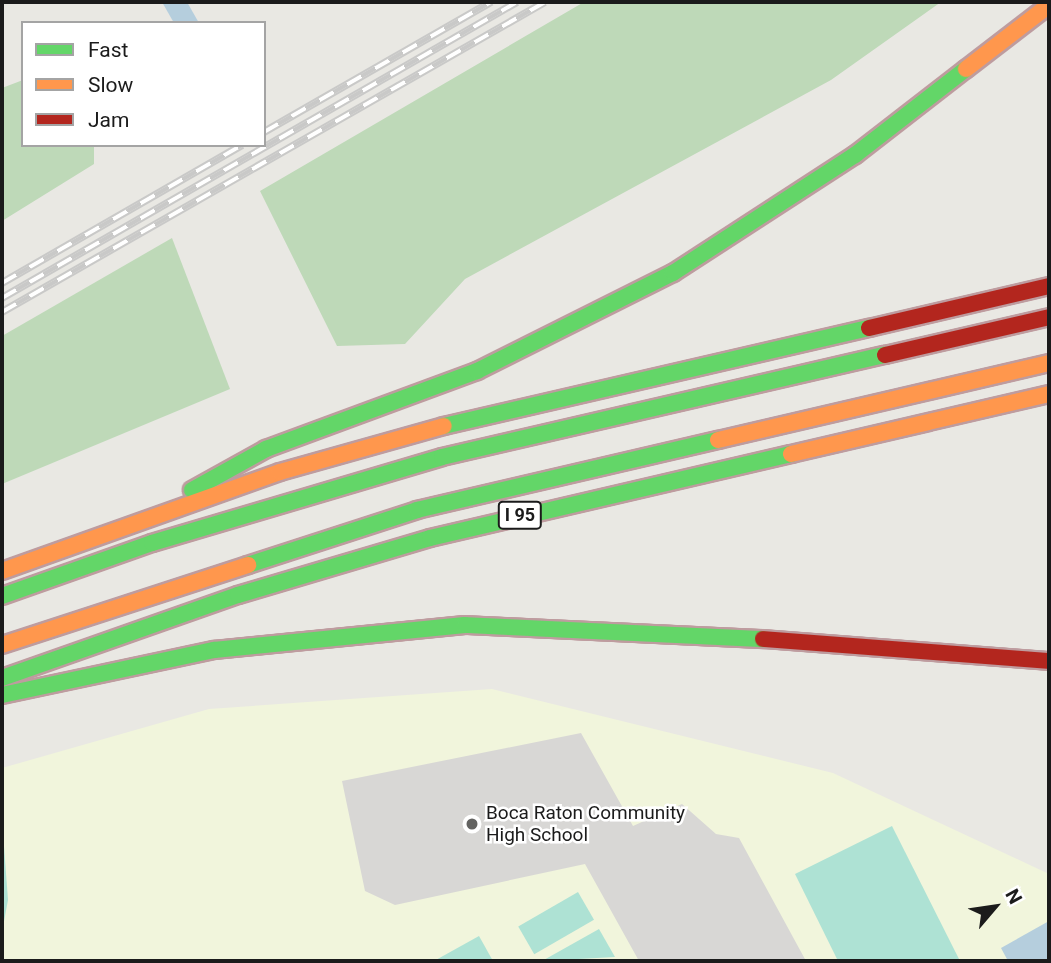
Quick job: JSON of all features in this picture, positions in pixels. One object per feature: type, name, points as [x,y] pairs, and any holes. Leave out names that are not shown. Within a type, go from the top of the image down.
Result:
[{"type":"highway","points":[[136,524],[244,459],[477,371],[663,279],[798,195],[975,64],[1049,5]]},
{"type":"highway","points":[[975,64],[1049,23]]},
{"type":"highway","points":[[2,570],[279,472],[478,416],[1049,286]]},
{"type":"highway","points":[[2,597],[152,543],[442,457],[1049,317]]},
{"type":"highway","points":[[2,645],[417,510],[1049,363]]},
{"type":"highway","name":"I 95","points":[[2,678],[176,615],[430,538],[1049,394]]},
{"type":"highway","points":[[2,695],[224,649],[430,626],[598,628],[1049,661]]},
{"type":"shaded area","points":[[584,2],[941,2],[831,80],[465,279],[405,344],[337,346],[260,191]]},
{"type":"shaded area","points":[[21,81],[21,147],[94,147],[94,164],[2,221],[2,88]]},
{"type":"shaded area","points":[[172,238],[230,389],[2,484],[2,336]]},
{"type":"shaded area","name":"Boca Raton Community High School","points":[[492,689],[833,773],[1049,874],[1049,961],[2,961],[2,768],[209,709]]},
{"type":"shaded area","points":[[581,733],[633,826],[682,804],[716,834],[739,838],[806,961],[639,961],[585,864],[395,905],[365,891],[342,781]]},
{"type":"shaded area","points":[[2,819],[8,900],[2,932]]},
{"type":"shaded area","points":[[892,826],[960,961],[838,961],[795,874]]},
{"type":"shaded area","points":[[578,892],[594,920],[534,954],[518,926]]},
{"type":"shaded area","points":[[599,929],[615,957],[542,961]]},
{"type":"shaded area","points":[[479,936],[493,961],[434,961]]},
{"type":"water","points":[[162,2],[187,2],[198,21],[173,21]]},
{"type":"water","points":[[1049,921],[1049,961],[1008,961],[1001,948]]},
{"type":"railway","points":[[266,131],[491,2]]},
{"type":"railway","points":[[266,146],[517,2]]},
{"type":"railway","points":[[2,312],[545,2]]},
{"type":"railway","points":[[2,283],[239,147]]},
{"type":"railway","points":[[2,298],[265,147]]},
{"type":"traffic: fast","points":[[192,490],[266,449],[477,371],[673,273],[855,155],[966,69]]},
{"type":"traffic: fast","points":[[444,426],[869,328]]},
{"type":"traffic: fast","points":[[2,596],[152,543],[442,457],[885,355]]},
{"type":"traffic: fast","points":[[248,565],[417,510],[718,440]]},
{"type":"traffic: fast","points":[[2,678],[238,595],[430,538],[791,454]]},
{"type":"traffic: fast","points":[[2,695],[214,650],[465,625],[763,639]]},
{"type":"traffic: slow","points":[[966,69],[1049,5]]},
{"type":"traffic: slow","points":[[718,440],[1049,363]]},
{"type":"traffic: slow","points":[[791,454],[1049,394]]},
{"type":"traffic: slow","points":[[2,571],[280,472],[444,426]]},
{"type":"traffic: slow","points":[[2,645],[248,565]]},
{"type":"traffic: jam","points":[[869,328],[1049,286]]},
{"type":"traffic: jam","points":[[885,355],[1049,317]]},
{"type":"traffic: jam","points":[[763,639],[1049,661]]},
{"type":"place","name":"Boca Raton Community High School","points":[[472,824]]}]
